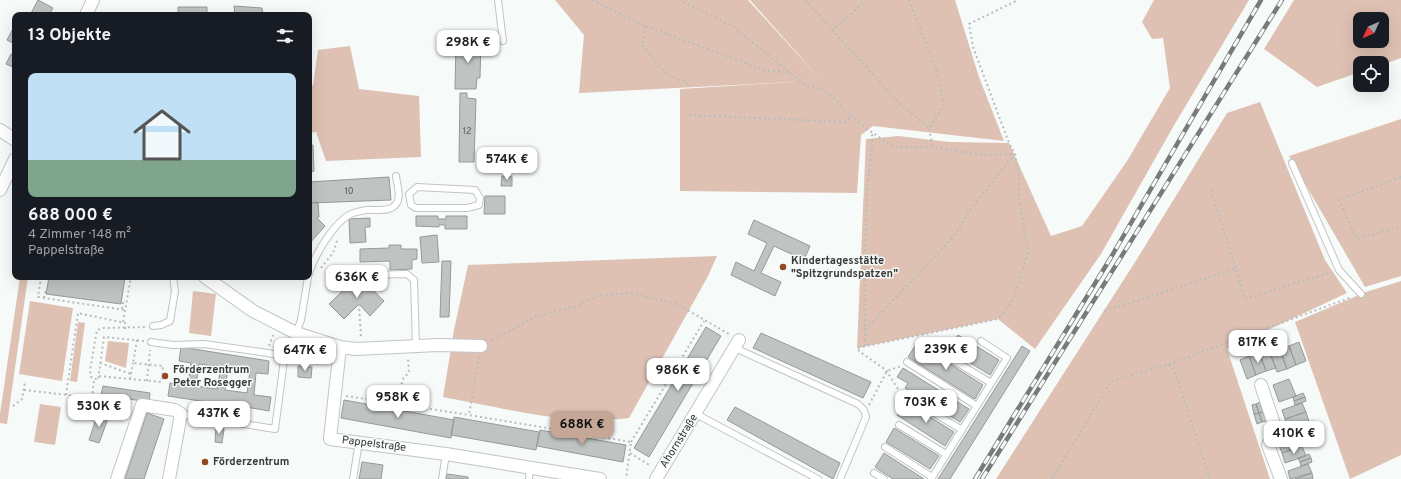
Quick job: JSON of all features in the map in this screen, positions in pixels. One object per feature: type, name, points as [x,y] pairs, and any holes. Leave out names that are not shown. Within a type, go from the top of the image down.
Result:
[{"type":"street","points":[[88,12],[94,0]]},
{"type":"street","points":[[0,130],[12,138]]},
{"type":"street","points":[[0,190],[12,165]]},
{"type":"street","points":[[209,280],[253,311],[296,333],[340,347],[362,349],[411,346],[481,346]]},
{"type":"street","name":"Ahornstraße","points":[[658,477],[737,344]]},
{"type":"street","name":"Pappelstraße","points":[[340,347],[330,439],[446,454],[530,474],[600,479]]},
{"type":"street","points":[[1261,385],[1276,430],[1268,445],[1281,479]]},
{"type":"street","points":[[117,479],[142,405],[175,410],[181,414],[170,479]]},
{"type":"lane","points":[[498,0],[503,41]]},
{"type":"lane","points":[[1292,163],[1339,270],[1361,294]]},
{"type":"lane","points":[[312,266],[319,250],[345,218],[352,213],[365,210],[386,210],[393,208],[398,199],[396,176]]},
{"type":"lane","points":[[423,187],[475,190],[480,198],[479,205],[474,208],[422,209],[411,205],[409,199],[409,194],[412,190],[423,187]]},
{"type":"lane","points":[[398,199],[409,199]]},
{"type":"lane","points":[[363,275],[407,274],[414,280],[411,346]]},
{"type":"lane","points":[[153,326],[161,325],[170,321],[174,291],[173,280]]},
{"type":"lane","points":[[296,333],[301,320],[308,280]]},
{"type":"lane","points":[[885,447],[932,478],[1007,358],[981,341]]},
{"type":"lane","points":[[151,344],[204,344],[268,353],[277,355],[284,360],[300,360]]},
{"type":"lane","points":[[737,344],[858,404],[865,413],[866,417],[840,479]]},
{"type":"lane","points":[[930,346],[991,383]]},
{"type":"lane","points":[[181,414],[275,430],[284,360]]},
{"type":"lane","points":[[907,362],[977,406]]},
{"type":"lane","points":[[903,394],[962,430]]},
{"type":"lane","points":[[696,414],[818,479]]},
{"type":"lane","points":[[899,425],[946,454]]},
{"type":"lane","points":[[353,479],[359,442]]},
{"type":"lane","points":[[442,479],[446,454]]},
{"type":"lane","points":[[874,473],[884,479]]},
{"type":"path","points":[[592,0],[645,26],[764,70],[791,73]]},
{"type":"path","points":[[679,0],[731,25],[805,85],[825,90],[852,116],[894,147],[933,147],[982,154],[1015,154]]},
{"type":"path","points":[[805,0],[899,103],[929,128],[933,147]]},
{"type":"path","points":[[832,31],[866,0]]},
{"type":"path","points":[[909,0],[936,68],[944,105],[929,128]]},
{"type":"path","points":[[903,394],[887,371],[860,352],[857,348],[998,319],[1013,300],[1028,252],[1019,197],[1019,173],[1015,154],[1009,143],[973,47],[969,24],[1018,0]]},
{"type":"path","points":[[645,26],[642,45],[667,75],[688,83]]},
{"type":"path","points":[[689,115],[845,122],[852,116]]},
{"type":"path","points":[[865,346],[864,272],[868,181],[873,149],[872,132]]},
{"type":"path","points":[[865,330],[955,235],[971,208],[1015,154]]},
{"type":"path","points":[[1401,177],[1339,200],[1357,239],[1401,226]]},
{"type":"path","points":[[1211,190],[1245,298],[1339,270]]},
{"type":"path","points":[[312,272],[322,267],[333,253],[338,236],[334,231]]},
{"type":"path","points":[[1104,311],[1236,269]]},
{"type":"path","points":[[41,280],[38,297],[123,310]]},
{"type":"path","points":[[123,310],[130,280]]},
{"type":"path","points":[[44,298],[46,288]]},
{"type":"path","points":[[469,415],[481,346],[536,316],[574,307],[597,296],[631,293],[677,304],[737,344]]},
{"type":"path","points":[[1052,479],[1111,381],[1169,364],[1361,294]]},
{"type":"path","points":[[124,299],[123,322],[126,323],[124,328]]},
{"type":"path","points":[[359,304],[362,349]]},
{"type":"path","points":[[66,395],[78,313],[123,322]]},
{"type":"path","points":[[626,479],[631,442],[704,321]]},
{"type":"path","points":[[268,353],[275,329],[282,325]]},
{"type":"path","points":[[92,398],[94,380],[90,375],[97,330],[104,328],[153,326]]},
{"type":"path","points":[[94,380],[98,380],[99,376],[104,336],[137,340],[151,344],[147,381]]},
{"type":"path","points":[[130,379],[137,340]]},
{"type":"path","points":[[400,404],[402,380],[409,372],[411,346]]},
{"type":"path","points":[[99,376],[162,382],[163,366],[133,362]]},
{"type":"path","points":[[865,413],[887,371],[907,362]]},
{"type":"path","points":[[100,363],[131,374]]},
{"type":"path","points":[[1169,364],[1175,372],[1210,479]]},
{"type":"path","points":[[13,406],[22,399],[25,382]]},
{"type":"path","points":[[24,390],[102,399]]},
{"type":"path","points":[[335,394],[631,442]]},
{"type":"path","points":[[630,453],[658,477]]},
{"type":"shaded area","points":[[555,0],[748,0],[821,80],[750,0],[955,0],[979,77],[1004,141],[873,126],[861,135],[857,193],[680,191],[680,89],[792,82],[579,93],[584,35]]},
{"type":"shaded area","points":[[1154,0],[1249,0],[1173,127],[1101,254],[1035,349],[998,319],[857,348],[866,139],[898,136],[949,142],[1009,143],[1051,236],[1082,226],[1127,161],[1170,88],[1163,38],[1152,39],[1142,22]]},
{"type":"shaded area","points":[[1294,0],[1401,0],[1401,58],[1389,62],[1389,56],[1353,56],[1353,74],[1317,87],[1264,49]]},
{"type":"shaded area","points":[[350,46],[359,89],[419,96],[421,157],[326,161],[316,132],[312,133],[312,85],[318,50]]},
{"type":"shaded area","points":[[1260,102],[1325,260],[1347,293],[1227,349],[1270,479],[996,479],[1137,259],[1227,113]]},
{"type":"shaded area","points":[[1401,119],[1401,276],[1365,287],[1289,156]]},
{"type":"shaded area","points":[[717,256],[708,276],[629,418],[582,420],[559,418],[512,411],[443,397],[454,330],[468,265]]},
{"type":"shaded area","points":[[20,280],[28,280],[7,424],[0,423],[0,414]]},
{"type":"shaded area","points":[[1401,281],[1401,455],[1350,479],[1295,322],[1366,292]]},
{"type":"shaded area","points":[[193,291],[216,294],[211,336],[189,333]]},
{"type":"shaded area","points":[[30,301],[73,308],[62,381],[19,374]]},
{"type":"shaded area","points":[[78,322],[85,323],[77,382],[70,381]]},
{"type":"shaded area","points":[[108,341],[129,343],[126,368],[105,361]]},
{"type":"shaded area","points":[[40,404],[61,407],[55,445],[34,442]]},
{"type":"building","points":[[38,0],[53,8],[51,12],[32,12]]},
{"type":"building","points":[[234,6],[262,8],[263,12],[235,12]]},
{"type":"building","points":[[178,7],[207,7],[207,12],[178,12]]},
{"type":"building","points":[[12,31],[12,42],[7,40]]},
{"type":"building","points":[[456,40],[481,41],[480,78],[477,78],[476,89],[455,89]]},
{"type":"building","points":[[11,54],[12,54],[12,67],[6,64]]},
{"type":"building","points":[[460,93],[467,93],[467,98],[476,99],[474,162],[459,162]]},
{"type":"building","points":[[312,145],[313,145],[314,171],[312,172]]},
{"type":"building","points":[[502,176],[512,177],[512,186],[501,186]]},
{"type":"building","points":[[389,177],[391,200],[312,203],[312,182]]},
{"type":"building","points":[[485,196],[505,196],[505,214],[484,214]]},
{"type":"building","points":[[318,202],[319,217],[317,218],[325,226],[312,241],[312,203]]},
{"type":"building","points":[[416,216],[438,216],[438,219],[446,219],[446,216],[467,216],[467,229],[445,229],[445,225],[439,225],[439,227],[416,226]]},
{"type":"building","points":[[370,218],[370,227],[365,227],[366,242],[350,243],[349,219]]},
{"type":"building","name":"Kindertagesstätte \"Spitzgrundspatzen\"","points":[[754,220],[810,246],[804,260],[774,246],[761,273],[781,282],[775,296],[731,275],[736,262],[754,271],[767,243],[748,234]]},
{"type":"building","points":[[437,235],[439,262],[422,263],[420,237]]},
{"type":"building","points":[[389,245],[401,245],[401,249],[417,249],[417,259],[412,260],[412,269],[390,270],[390,261],[360,262],[360,249],[389,248]]},
{"type":"building","points":[[442,261],[451,261],[449,317],[440,317]]},
{"type":"building","points":[[358,276],[384,301],[370,316],[359,304],[344,319],[329,304]]},
{"type":"building","points":[[48,280],[125,280],[121,304],[46,294]]},
{"type":"building","points":[[706,327],[721,336],[649,457],[634,448]]},
{"type":"building","points":[[761,333],[871,382],[863,398],[753,348]]},
{"type":"building","points":[[958,335],[999,360],[990,375],[949,350]]},
{"type":"building","points":[[1299,342],[1306,361],[1296,365],[1289,346]]},
{"type":"building","points":[[917,343],[983,385],[975,399],[908,357]]},
{"type":"building","points":[[1022,346],[1030,351],[950,479],[938,479]]},
{"type":"building","points":[[1289,346],[1296,365],[1287,369],[1280,350]]},
{"type":"building","points":[[181,347],[269,361],[268,374],[256,373],[254,395],[271,397],[269,411],[240,406],[239,410],[226,408],[226,405],[168,396],[170,383],[188,386],[191,363],[179,361]],"holes":[[[199,364],[221,367],[217,389],[196,386]],[[228,368],[250,371],[247,393],[225,390]]]},
{"type":"building","points":[[1268,349],[1276,368],[1266,371],[1259,352]]},
{"type":"building","points":[[1280,350],[1287,369],[1277,372],[1270,353]]},
{"type":"building","points":[[1259,352],[1266,371],[1256,375],[1249,356]]},
{"type":"building","points":[[1249,356],[1256,375],[1247,379],[1240,360]]},
{"type":"building","points":[[298,366],[312,367],[311,378],[298,377]]},
{"type":"building","points":[[903,368],[969,409],[960,422],[905,388],[908,383],[897,377]]},
{"type":"building","points":[[1289,379],[1296,396],[1279,402],[1273,385]]},
{"type":"building","points":[[103,386],[150,393],[149,402],[101,395]]},
{"type":"building","points":[[1303,393],[1305,397],[1294,401],[1293,397]]},
{"type":"building","points":[[1305,397],[1306,401],[1295,405],[1294,401]]},
{"type":"building","points":[[344,400],[454,420],[451,438],[341,418]]},
{"type":"building","points":[[906,402],[954,432],[945,446],[897,415]]},
{"type":"building","points":[[1260,402],[1263,412],[1259,413],[1256,404]]},
{"type":"building","points":[[1302,403],[1306,412],[1285,419],[1282,410]]},
{"type":"building","points":[[1256,404],[1259,413],[1254,414],[1252,405]]},
{"type":"building","points":[[735,407],[840,463],[833,479],[727,420]]},
{"type":"building","points":[[1263,412],[1266,421],[1262,422],[1259,413]]},
{"type":"building","points":[[1306,412],[1309,422],[1288,429],[1285,419]]},
{"type":"building","points":[[98,413],[109,416],[99,443],[89,440]]},
{"type":"building","points":[[147,413],[164,419],[144,479],[125,479]]},
{"type":"building","points":[[1259,413],[1262,422],[1257,424],[1254,414]]},
{"type":"building","points":[[454,417],[539,432],[536,450],[451,435]]},
{"type":"building","points":[[1313,421],[1314,425],[1303,429],[1302,425]]},
{"type":"building","points":[[216,428],[224,429],[222,443],[215,442]]},
{"type":"building","points":[[894,428],[939,456],[930,469],[886,442]]},
{"type":"building","points":[[540,430],[626,445],[623,462],[537,446]]},
{"type":"building","points":[[1302,431],[1303,435],[1292,438],[1291,435]]},
{"type":"building","points":[[1299,436],[1302,446],[1282,453],[1278,443]]},
{"type":"building","points":[[1302,446],[1306,456],[1285,463],[1282,453]]},
{"type":"building","points":[[884,453],[924,479],[893,479],[875,467]]},
{"type":"building","points":[[1309,454],[1311,458],[1300,462],[1298,458]]},
{"type":"building","points":[[1311,458],[1312,462],[1301,466],[1300,462]]},
{"type":"building","points":[[362,462],[383,465],[381,479],[359,479]]},
{"type":"building","points":[[1308,464],[1312,473],[1290,479],[1288,471]]},
{"type":"building","points":[[1312,473],[1313,479],[1295,479]]},
{"type":"building","points":[[447,474],[468,477],[468,479],[446,479]]},
{"type":"railway","points":[[975,479],[1110,259],[1261,0]]},
{"type":"railway","points":[[982,479],[1282,0]]},
{"type":"place","name":"Kindertagesstätte \"Spitzgrundspatzen\"","points":[[783,267]]},
{"type":"place","name":"Förderzentrum Peter Rosegger","points":[[165,376]]},
{"type":"place","name":"Förderzentrum","points":[[205,462]]}]
